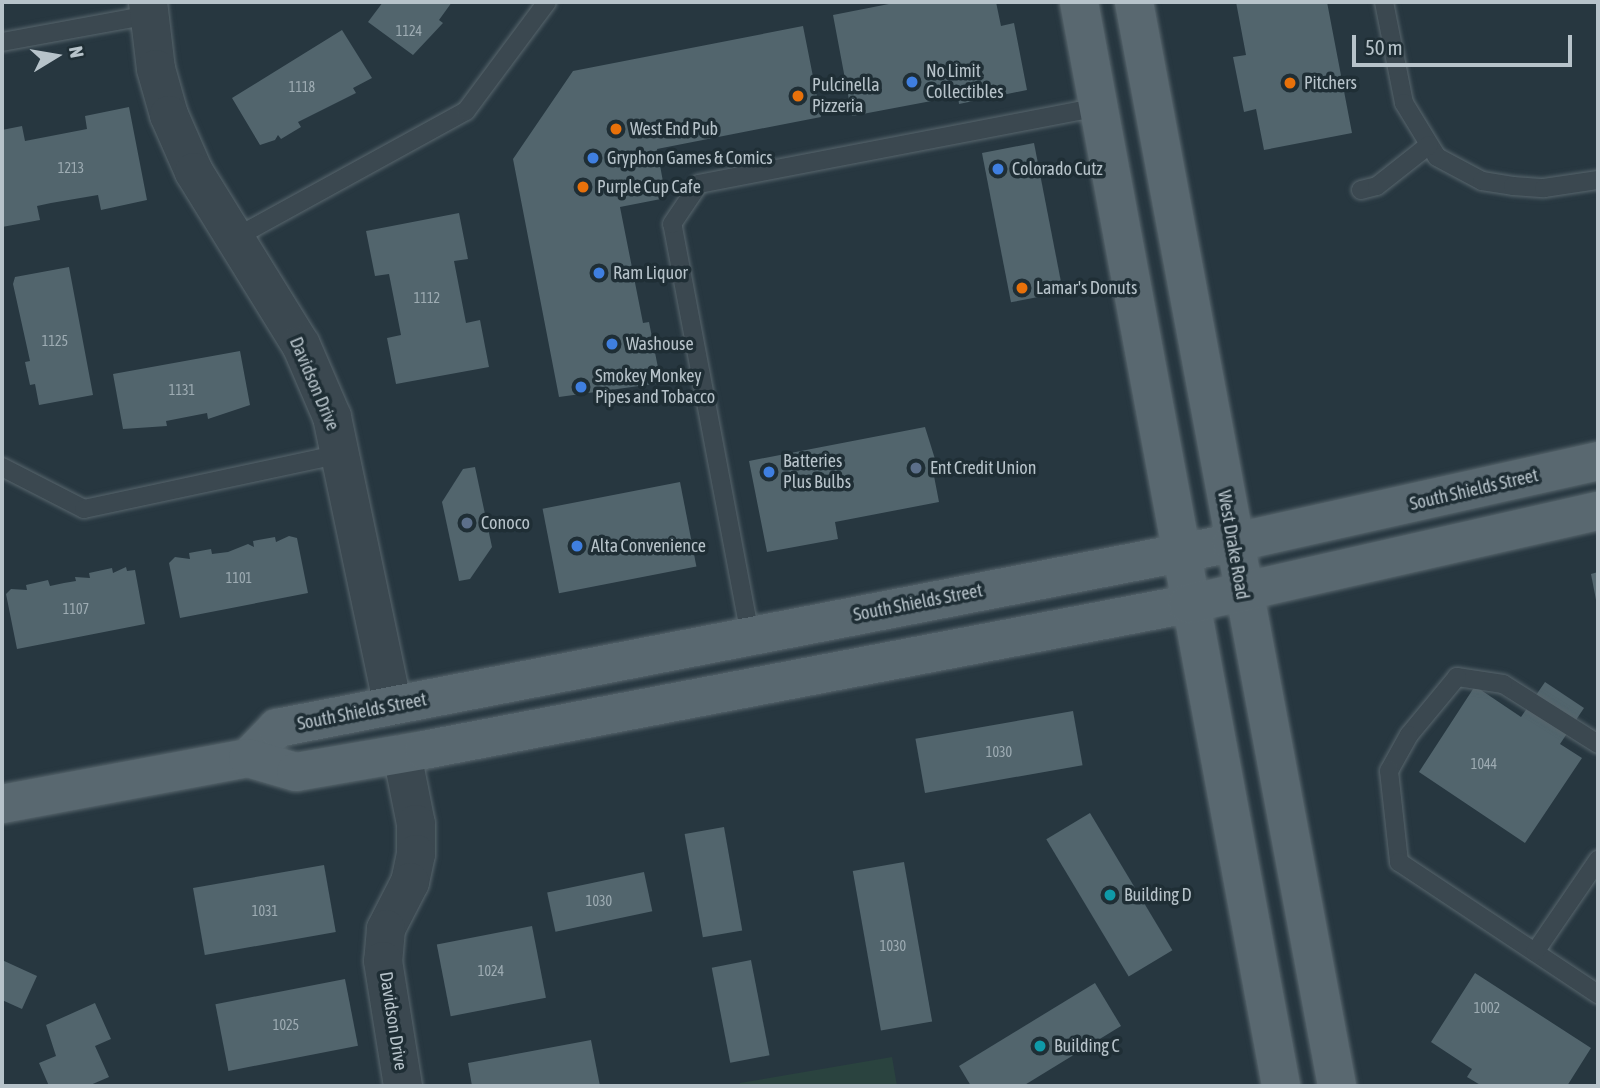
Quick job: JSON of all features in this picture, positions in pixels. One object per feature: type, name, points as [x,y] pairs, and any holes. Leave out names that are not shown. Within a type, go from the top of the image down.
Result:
[{"type":"main road","points":[[1079,2],[1188,604],[1281,1086]]},
{"type":"main road","name":"West Drake Road","points":[[1134,2],[1241,593],[1337,1086]]},
{"type":"main road","points":[[1098,107],[1116,118],[1143,172],[1170,192]]},
{"type":"main road","name":"South Shields Street","points":[[248,758],[278,729],[1232,543],[1598,461]]},
{"type":"main road","points":[[2,804],[248,758],[296,772],[401,754],[1188,604],[1598,511]]},
{"type":"main road","points":[[564,722],[585,695],[733,665],[750,635]]},
{"type":"main road","points":[[401,754],[429,727],[506,707],[515,682]]},
{"type":"main road","points":[[296,772],[314,745],[380,727],[393,706]]},
{"type":"street","name":"Davidson Drive","points":[[150,22],[169,115],[194,172],[232,239],[301,345],[332,417],[393,706]]},
{"type":"street","name":"Davidson Drive","points":[[401,754],[415,824],[416,854],[410,883],[386,929],[383,961],[403,1086]]},
{"type":"lane","points":[[232,239],[466,111],[547,2]]},
{"type":"lane","points":[[1384,2],[1404,103],[1437,158],[1482,181],[1544,188],[1598,180]]},
{"type":"lane","points":[[2,42],[150,22]]},
{"type":"lane","points":[[750,635],[671,224],[699,184],[1098,107]]},
{"type":"lane","points":[[1361,190],[1377,186],[1429,145]]},
{"type":"lane","points":[[2,467],[84,509],[340,454]]},
{"type":"lane","points":[[1598,744],[1503,684],[1457,677],[1409,736],[1389,771],[1399,862],[1598,993]]},
{"type":"lane","points":[[1535,952],[1598,860]]},
{"type":"green space","points":[[892,1057],[897,1086],[740,1086],[740,1083]]},
{"type":"building","points":[[383,2],[452,2],[439,20],[443,23],[413,55],[368,22]]},
{"type":"building","points":[[899,2],[996,2],[1001,26],[1014,23],[1027,90],[959,104],[958,96],[852,116],[833,15]]},
{"type":"building","name":"Pitchers","points":[[1236,2],[1327,2],[1352,133],[1264,150],[1256,109],[1244,112],[1233,57],[1246,55]]},
{"type":"building","points":[[803,26],[821,117],[657,149],[666,198],[620,207],[643,323],[649,322],[661,383],[559,397],[513,159],[573,71]]},
{"type":"building","points":[[342,30],[372,78],[353,88],[356,93],[298,122],[301,127],[281,139],[278,135],[275,140],[260,145],[232,98]]},
{"type":"building","points":[[129,107],[147,200],[101,210],[98,195],[51,203],[37,206],[40,220],[2,227],[2,130],[22,126],[25,141],[87,129],[85,116]]},
{"type":"building","points":[[1034,143],[1063,292],[1011,302],[982,153]]},
{"type":"building","points":[[459,213],[468,259],[454,261],[466,323],[480,320],[489,367],[396,384],[387,338],[401,335],[389,274],[375,276],[366,231]]},
{"type":"building","points":[[69,267],[93,395],[39,405],[35,384],[30,385],[25,362],[30,361],[13,284],[15,277]]},
{"type":"building","points":[[240,351],[250,405],[208,419],[207,413],[166,421],[167,426],[123,429],[113,374]]},
{"type":"building","points":[[925,427],[940,475],[934,476],[939,502],[835,522],[838,539],[767,552],[749,461]]},
{"type":"building","points":[[475,467],[492,547],[470,579],[459,581],[442,502],[463,469]]},
{"type":"building","points":[[680,482],[696,566],[559,593],[543,509]]},
{"type":"building","points":[[289,536],[297,538],[308,593],[180,618],[169,563],[175,557],[190,559],[189,553],[211,549],[212,554],[228,552],[248,544],[254,547],[253,541],[275,537],[276,542]]},
{"type":"building","points":[[126,567],[127,571],[135,570],[145,624],[17,649],[6,594],[11,589],[27,590],[26,585],[48,580],[50,586],[76,581],[75,577],[90,578],[89,573],[112,568],[113,573]]},
{"type":"building","points":[[1598,572],[1598,605],[1597,605],[1591,574]]},
{"type":"building","points":[[1545,682],[1584,708],[1560,744],[1582,758],[1525,843],[1419,772],[1475,686],[1521,717]]},
{"type":"building","points":[[1073,711],[1083,765],[925,793],[915,739]]},
{"type":"building","name":"Building D","points":[[1090,813],[1172,950],[1129,976],[1046,839]]},
{"type":"building","points":[[724,827],[742,930],[703,937],[685,834]]},
{"type":"building","points":[[904,862],[932,1022],[881,1031],[853,871]]},
{"type":"building","points":[[324,865],[336,932],[205,955],[193,888]]},
{"type":"building","points":[[644,872],[652,911],[555,932],[547,893]]},
{"type":"building","points":[[532,926],[546,998],[451,1016],[437,945]]},
{"type":"building","points":[[2,960],[37,976],[22,1009],[2,1000]]},
{"type":"building","points":[[751,960],[770,1055],[730,1063],[712,968]]},
{"type":"building","points":[[1475,973],[1591,1048],[1567,1086],[1482,1086],[1467,1077],[1472,1069],[1431,1042]]},
{"type":"building","points":[[345,979],[358,1046],[228,1071],[215,1004]]},
{"type":"building","name":"Building C","points":[[1095,983],[1121,1026],[1023,1086],[971,1086],[959,1066]]},
{"type":"building","points":[[95,1003],[111,1039],[95,1046],[109,1077],[88,1086],[49,1086],[39,1063],[56,1056],[46,1025]]},
{"type":"building","points":[[591,1040],[600,1086],[472,1086],[468,1063]]},
{"type":"place","name":"No Limit Collectibles","points":[[912,82]]},
{"type":"place","name":"Pitchers","points":[[1290,83]]},
{"type":"place","name":"Pulcinella Pizzeria","points":[[798,96]]},
{"type":"place","name":"West End Pub","points":[[616,129]]},
{"type":"place","name":"Gryphon Games & Comics","points":[[593,158]]},
{"type":"place","name":"Colorado Cutz","points":[[998,169]]},
{"type":"place","name":"Purple Cup Cafe","points":[[583,187]]},
{"type":"place","name":"Ram Liquor","points":[[599,273]]},
{"type":"place","name":"Lamar's Donuts","points":[[1022,288]]},
{"type":"place","name":"Washouse","points":[[612,344]]},
{"type":"place","name":"Smokey Monkey Pipes and Tobacco","points":[[581,387]]},
{"type":"place","name":"Ent Credit Union","points":[[916,468]]},
{"type":"place","name":"Batteries Plus Bulbs","points":[[769,472]]},
{"type":"place","name":"Conoco","points":[[467,523]]},
{"type":"place","name":"Alta Convenience","points":[[577,546]]},
{"type":"place","name":"Building D","points":[[1110,895]]},
{"type":"place","name":"Building C","points":[[1040,1046]]}]
